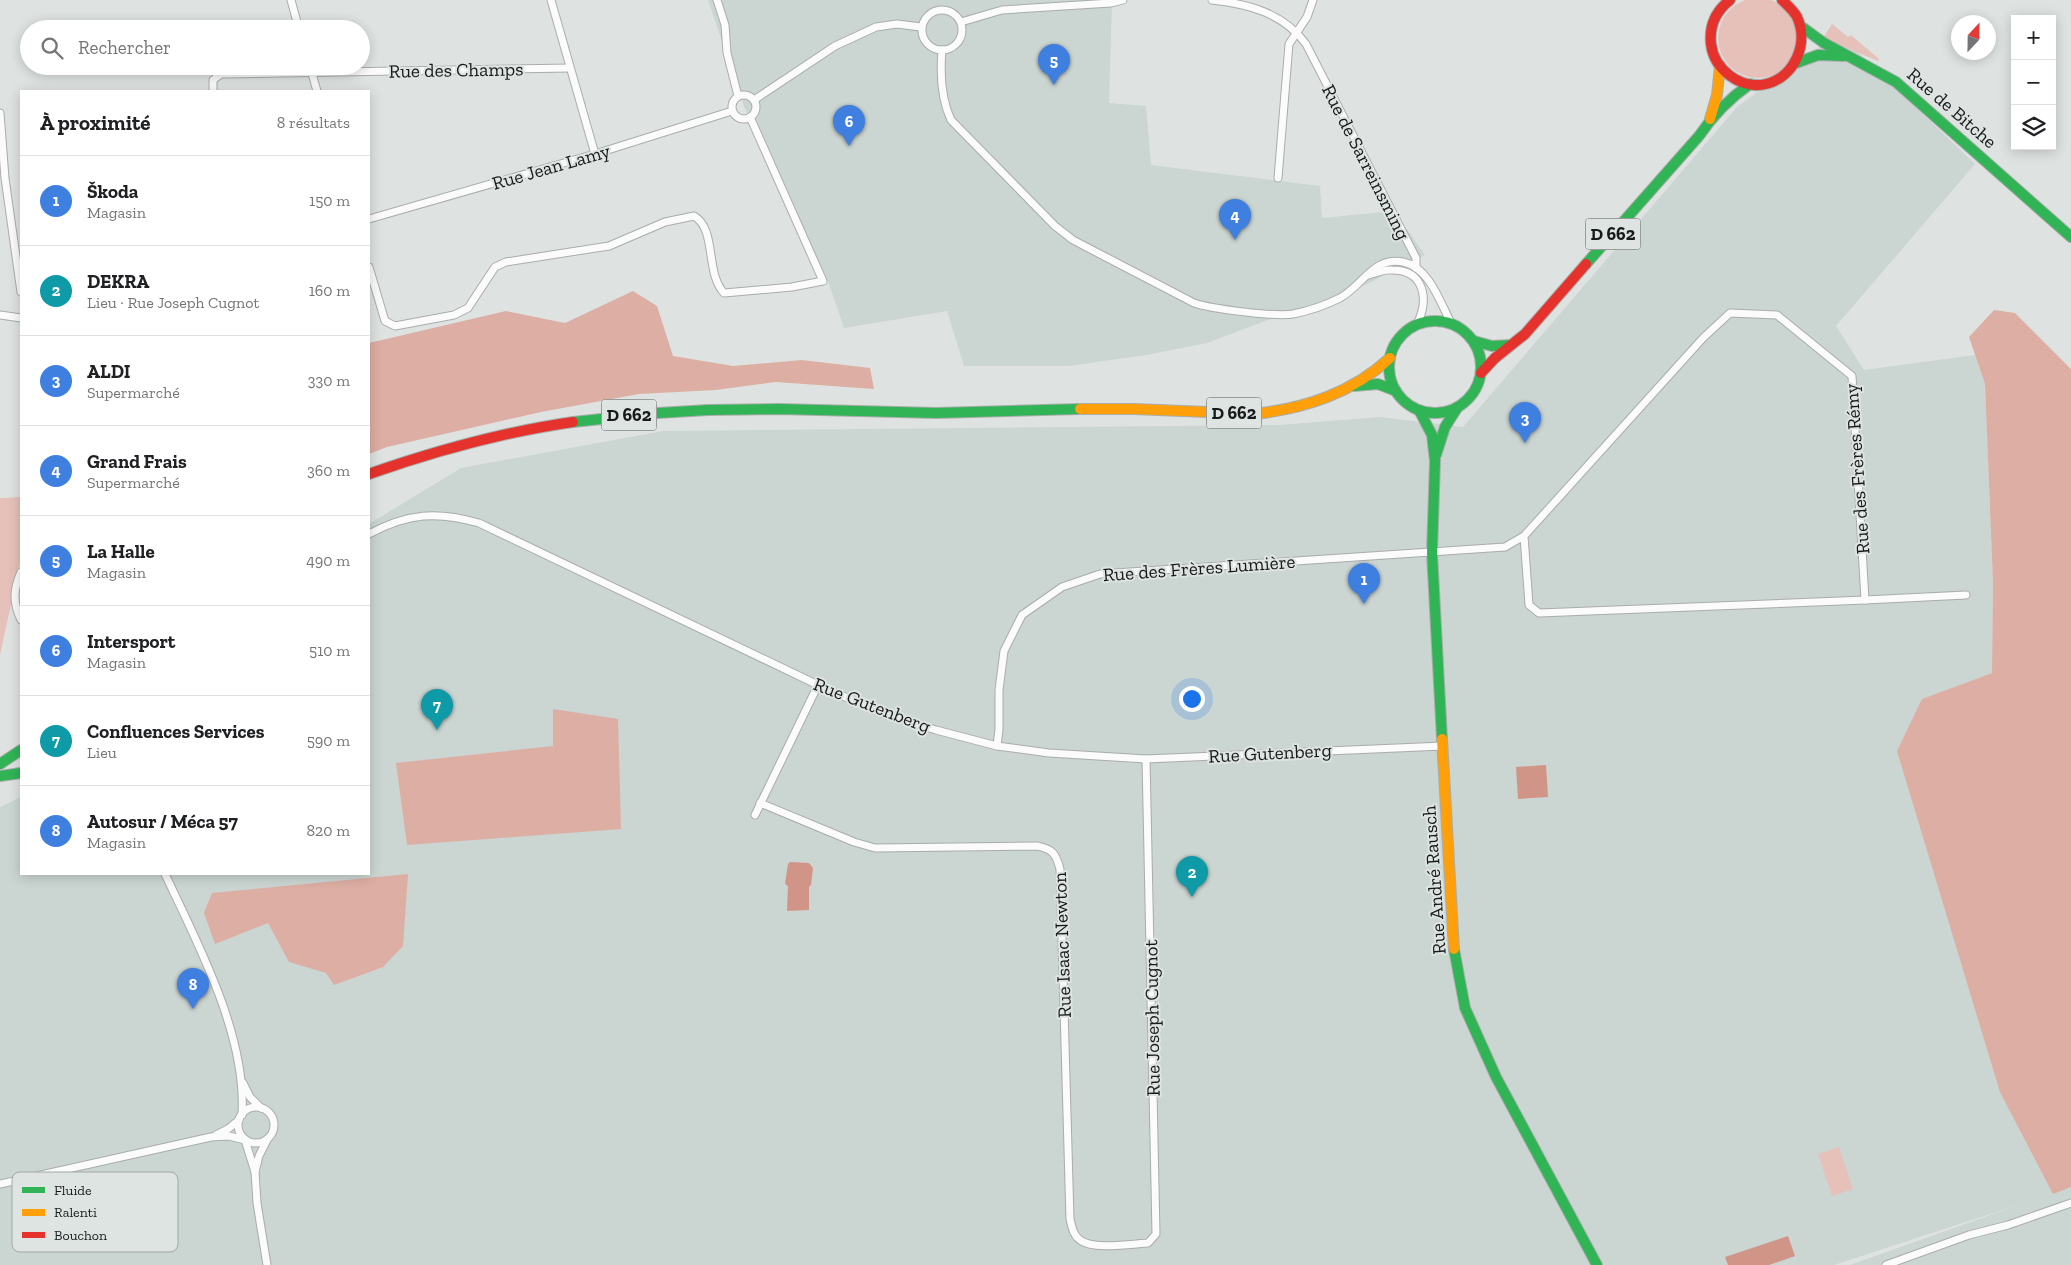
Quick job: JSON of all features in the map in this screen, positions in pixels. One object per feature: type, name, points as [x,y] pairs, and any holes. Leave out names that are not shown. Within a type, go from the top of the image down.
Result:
[{"type":"main road","points":[[1730,0],[1721,4],[1713,22],[1710,38],[1711,48],[1720,66],[1733,78],[1750,84],[1776,80],[1791,70],[1796,63],[1802,46],[1802,27],[1794,10],[1782,0]]},
{"type":"main road","points":[[1802,27],[1818,40],[1847,56]]},
{"type":"main road","points":[[1796,63],[1818,55],[1847,56]]},
{"type":"main road","name":"Rue de Bitche","points":[[1847,56],[1876,68],[1896,82],[2071,238]]},
{"type":"main road","name":"D 662","points":[[1710,119],[1720,66]]},
{"type":"main road","name":"D 662","points":[[1481,373],[1495,358],[1532,326],[1699,136],[1710,119],[1735,95],[1750,84]]},
{"type":"main road","points":[[1434,321],[1451,323],[1460,327],[1474,341],[1481,356],[1481,373],[1476,390],[1457,408],[1438,413],[1419,410],[1402,399],[1396,391],[1390,375],[1390,358],[1399,338],[1417,324],[1434,321]]},
{"type":"main road","points":[[1474,341],[1492,346],[1512,345]]},
{"type":"main road","name":"D 662","points":[[370,474],[445,450],[518,432],[610,417],[655,412],[760,408],[938,413],[1115,408],[1255,414],[1294,409],[1348,387],[1374,372],[1390,358]]},
{"type":"main road","name":"D 662","points":[[1348,387],[1378,384],[1396,391]]},
{"type":"main road","name":"Rue André Rausch","points":[[1435,461],[1440,438],[1457,408]]},
{"type":"main road","name":"Rue André Rausch","points":[[1419,410],[1432,435],[1435,461],[1432,553],[1454,947],[1465,1008],[1496,1077],[1596,1265]]},
{"type":"main road","points":[[0,764],[20,751]]},
{"type":"main road","points":[[0,776],[20,774]]},
{"type":"street","points":[[291,0],[297,20]]},
{"type":"street","points":[[551,0],[595,154]]},
{"type":"street","points":[[717,0],[725,26],[727,52],[738,96],[732,105],[732,111],[737,117],[744,119],[750,117],[754,114],[756,106],[754,100],[749,96],[738,96]]},
{"type":"street","points":[[940,0],[942,9]]},
{"type":"street","points":[[961,22],[1002,10],[1083,5],[1123,0]]},
{"type":"street","points":[[1212,0],[1236,2],[1252,7],[1272,15],[1297,32]]},
{"type":"street","points":[[1278,178],[1289,44],[1307,17],[1313,0]]},
{"type":"street","points":[[942,9],[952,12],[961,22],[961,35],[958,42],[951,48],[934,49],[927,44],[922,36],[921,27],[924,19],[929,14],[942,9]]},
{"type":"street","points":[[754,100],[834,46],[876,26],[897,24],[921,27]]},
{"type":"street","name":"Rue de Sarreinsming","points":[[1297,32],[1306,44],[1416,258],[1416,268],[1432,286],[1451,323]]},
{"type":"street","points":[[942,50],[941,66],[944,99],[951,120],[1055,226],[1073,240],[1194,302],[1216,308],[1281,315],[1294,314],[1341,297],[1368,276],[1376,265],[1391,260],[1405,262],[1416,268]]},
{"type":"street","name":"Rue des Champs","points":[[370,69],[570,68]]},
{"type":"street","name":"Rue des Champs","points":[[213,90],[213,80],[220,75]]},
{"type":"street","points":[[312,75],[317,90]]},
{"type":"street","name":"Rue Jean Lamy","points":[[370,219],[595,154],[732,111]]},
{"type":"street","points":[[0,113],[4,178],[20,285]]},
{"type":"street","points":[[370,270],[385,321],[395,326],[454,315],[468,308],[495,267],[506,262],[609,246],[647,229],[684,217],[694,216],[705,225],[716,283],[724,293],[792,287],[823,281],[750,117]]},
{"type":"street","points":[[1368,276],[1392,270],[1401,270],[1417,280],[1422,288],[1424,302],[1424,308],[1417,324]]},
{"type":"street","name":"Rue des Frères Rémy","points":[[1432,553],[1505,546],[1524,536],[1703,338],[1730,313],[1777,315],[1852,376],[1865,600]]},
{"type":"street","points":[[0,315],[20,318]]},
{"type":"street","name":"Rue Gutenberg","points":[[370,534],[397,521],[429,514],[454,516],[479,523],[818,685],[884,714],[997,746],[1049,753],[1146,759],[1443,746]]},
{"type":"street","points":[[1524,536],[1529,605],[1539,613],[1966,596]]},
{"type":"street","name":"Rue des Frères Lumière","points":[[997,746],[999,690],[1004,651],[1022,615],[1062,586],[1100,574],[1432,553]]},
{"type":"street","points":[[20,575],[14,591],[14,602],[20,617]]},
{"type":"street","points":[[755,815],[818,685]]},
{"type":"street","name":"Rue Joseph Cugnot","points":[[1118,1244],[1148,1243],[1156,1234],[1146,759]]},
{"type":"street","name":"Rue Isaac Newton","points":[[760,803],[854,842],[875,848],[1037,846],[1047,848],[1056,856],[1060,869],[1070,1219],[1073,1232],[1079,1240],[1088,1245],[1118,1244]]},
{"type":"street","points":[[165,875],[199,947],[233,1034],[242,1080],[239,1131],[245,1140],[255,1172],[257,1203],[267,1265]]},
{"type":"street","points":[[54,1172],[211,1137],[229,1136],[256,1143],[266,1140],[271,1136],[274,1125],[270,1115],[250,1096],[242,1080]]},
{"type":"street","points":[[211,1137],[228,1129],[251,1108],[262,1108]]},
{"type":"street","points":[[255,1172],[266,1140]]},
{"type":"street","points":[[1886,1265],[1969,1235],[2008,1225],[2071,1203]]},
{"type":"shaded area","points":[[1750,-1],[1766,-1],[1780,5],[1791,16],[1797,30],[1797,46],[1791,60],[1780,71],[1766,77],[1750,77],[1736,71],[1725,60],[1719,46],[1719,30],[1725,16],[1736,5]]},
{"type":"shaded area","points":[[708,0],[1112,0],[1109,103],[1146,106],[1151,165],[1320,186],[1322,218],[1394,211],[1425,255],[1341,297],[1281,315],[1207,343],[1146,355],[1069,366],[964,366],[947,311],[844,328],[828,281],[745,109]]},
{"type":"shaded area","points":[[1832,24],[1848,37],[1851,35],[1879,59],[1878,61],[1823,38]]},
{"type":"shaded area","points":[[1838,33],[1975,164],[1836,326],[1864,370],[1975,355],[1985,384],[1993,583],[1992,673],[1922,699],[2053,1193],[2071,1187],[2071,1265],[1850,1265],[2021,1204],[1834,1265],[0,1265],[0,807],[20,797],[20,875],[370,875],[370,523],[461,468],[663,431],[1279,425],[1380,417],[1463,427],[1737,107]]},
{"type":"shaded area","points":[[633,291],[657,306],[673,356],[733,366],[802,360],[870,368],[874,389],[776,382],[716,390],[639,394],[541,412],[387,447],[370,454],[370,343],[506,311],[565,323]]},
{"type":"shaded area","points":[[1994,310],[2015,313],[2071,369],[2071,1187],[2053,1194],[2000,1092],[1897,751],[1922,699],[1992,673],[1993,583],[1985,384],[1969,337]]},
{"type":"shaded area","points":[[20,497],[20,563],[0,655],[0,498]]},
{"type":"shaded area","points":[[553,709],[618,719],[621,829],[407,845],[396,763],[553,746]]},
{"type":"shaded area","points":[[1546,765],[1548,797],[1518,799],[1516,767]]},
{"type":"shaded area","points":[[790,862],[809,863],[813,868],[811,885],[809,887],[809,910],[787,911],[788,886],[785,884],[788,864]]},
{"type":"shaded area","points":[[408,874],[403,946],[383,967],[334,985],[326,973],[289,962],[268,923],[215,944],[204,913],[212,893]]},
{"type":"shaded area","points":[[1839,1147],[1853,1189],[1832,1196],[1818,1154]]},
{"type":"shaded area","points":[[1788,1236],[1795,1256],[1769,1265],[1728,1265],[1725,1257]]},
{"type":"traffic: fast","points":[[1802,27],[1824,43],[1896,82],[2071,237]]},
{"type":"traffic: fast","points":[[1796,63],[1818,55],[1843,56]]},
{"type":"traffic: fast","points":[[1586,264],[1699,136],[1716,114],[1750,84]]},
{"type":"traffic: fast","points":[[1435,321],[1453,324],[1468,334],[1478,349],[1481,367],[1478,385],[1468,400],[1453,410],[1435,413],[1417,410],[1402,400],[1392,385],[1389,367],[1392,349],[1402,334],[1417,324],[1435,321]]},
{"type":"traffic: fast","points":[[1474,341],[1492,346],[1511,345]]},
{"type":"traffic: fast","points":[[1354,386],[1378,384],[1396,391]]},
{"type":"traffic: fast","points":[[1436,455],[1445,427],[1457,408]]},
{"type":"traffic: fast","points":[[573,422],[708,410],[779,409],[936,413],[1080,409]]},
{"type":"traffic: fast","points":[[1419,410],[1432,435],[1435,461],[1432,553],[1442,739]]},
{"type":"traffic: fast","points":[[0,764],[20,751]]},
{"type":"traffic: fast","points":[[0,776],[20,773]]},
{"type":"traffic: fast","points":[[1454,949],[1465,1008],[1496,1077],[1597,1265]]},
{"type":"traffic: slow","points":[[1710,119],[1717,95],[1720,66]]},
{"type":"traffic: slow","points":[[1080,409],[1134,409],[1255,414],[1274,411],[1310,403],[1344,390],[1360,381],[1390,358]]},
{"type":"traffic: slow","points":[[1442,739],[1454,949]]},
{"type":"traffic: jam","points":[[1730,0],[1717,14],[1712,25],[1711,44],[1713,53],[1717,62],[1730,76],[1738,81],[1756,85],[1776,80],[1792,67],[1797,58],[1800,48],[1800,27],[1797,17],[1782,0]]},
{"type":"traffic: jam","points":[[1481,373],[1495,358],[1525,334],[1586,264]]},
{"type":"traffic: jam","points":[[370,474],[469,443],[573,422]]},
{"type":"place","name":"La Halle","points":[[1054,85]]},
{"type":"place","name":"Intersport","points":[[849,146]]},
{"type":"place","name":"Grand Frais","points":[[1235,240]]},
{"type":"place","name":"ALDI","points":[[1525,443]]},
{"type":"place","name":"Škoda","points":[[1364,604]]},
{"type":"place","name":"Confluences Services","points":[[437,730]]},
{"type":"place","name":"DEKRA","points":[[1192,897]]},
{"type":"place","name":"Autosur / Méca 57","points":[[193,1009]]}]
